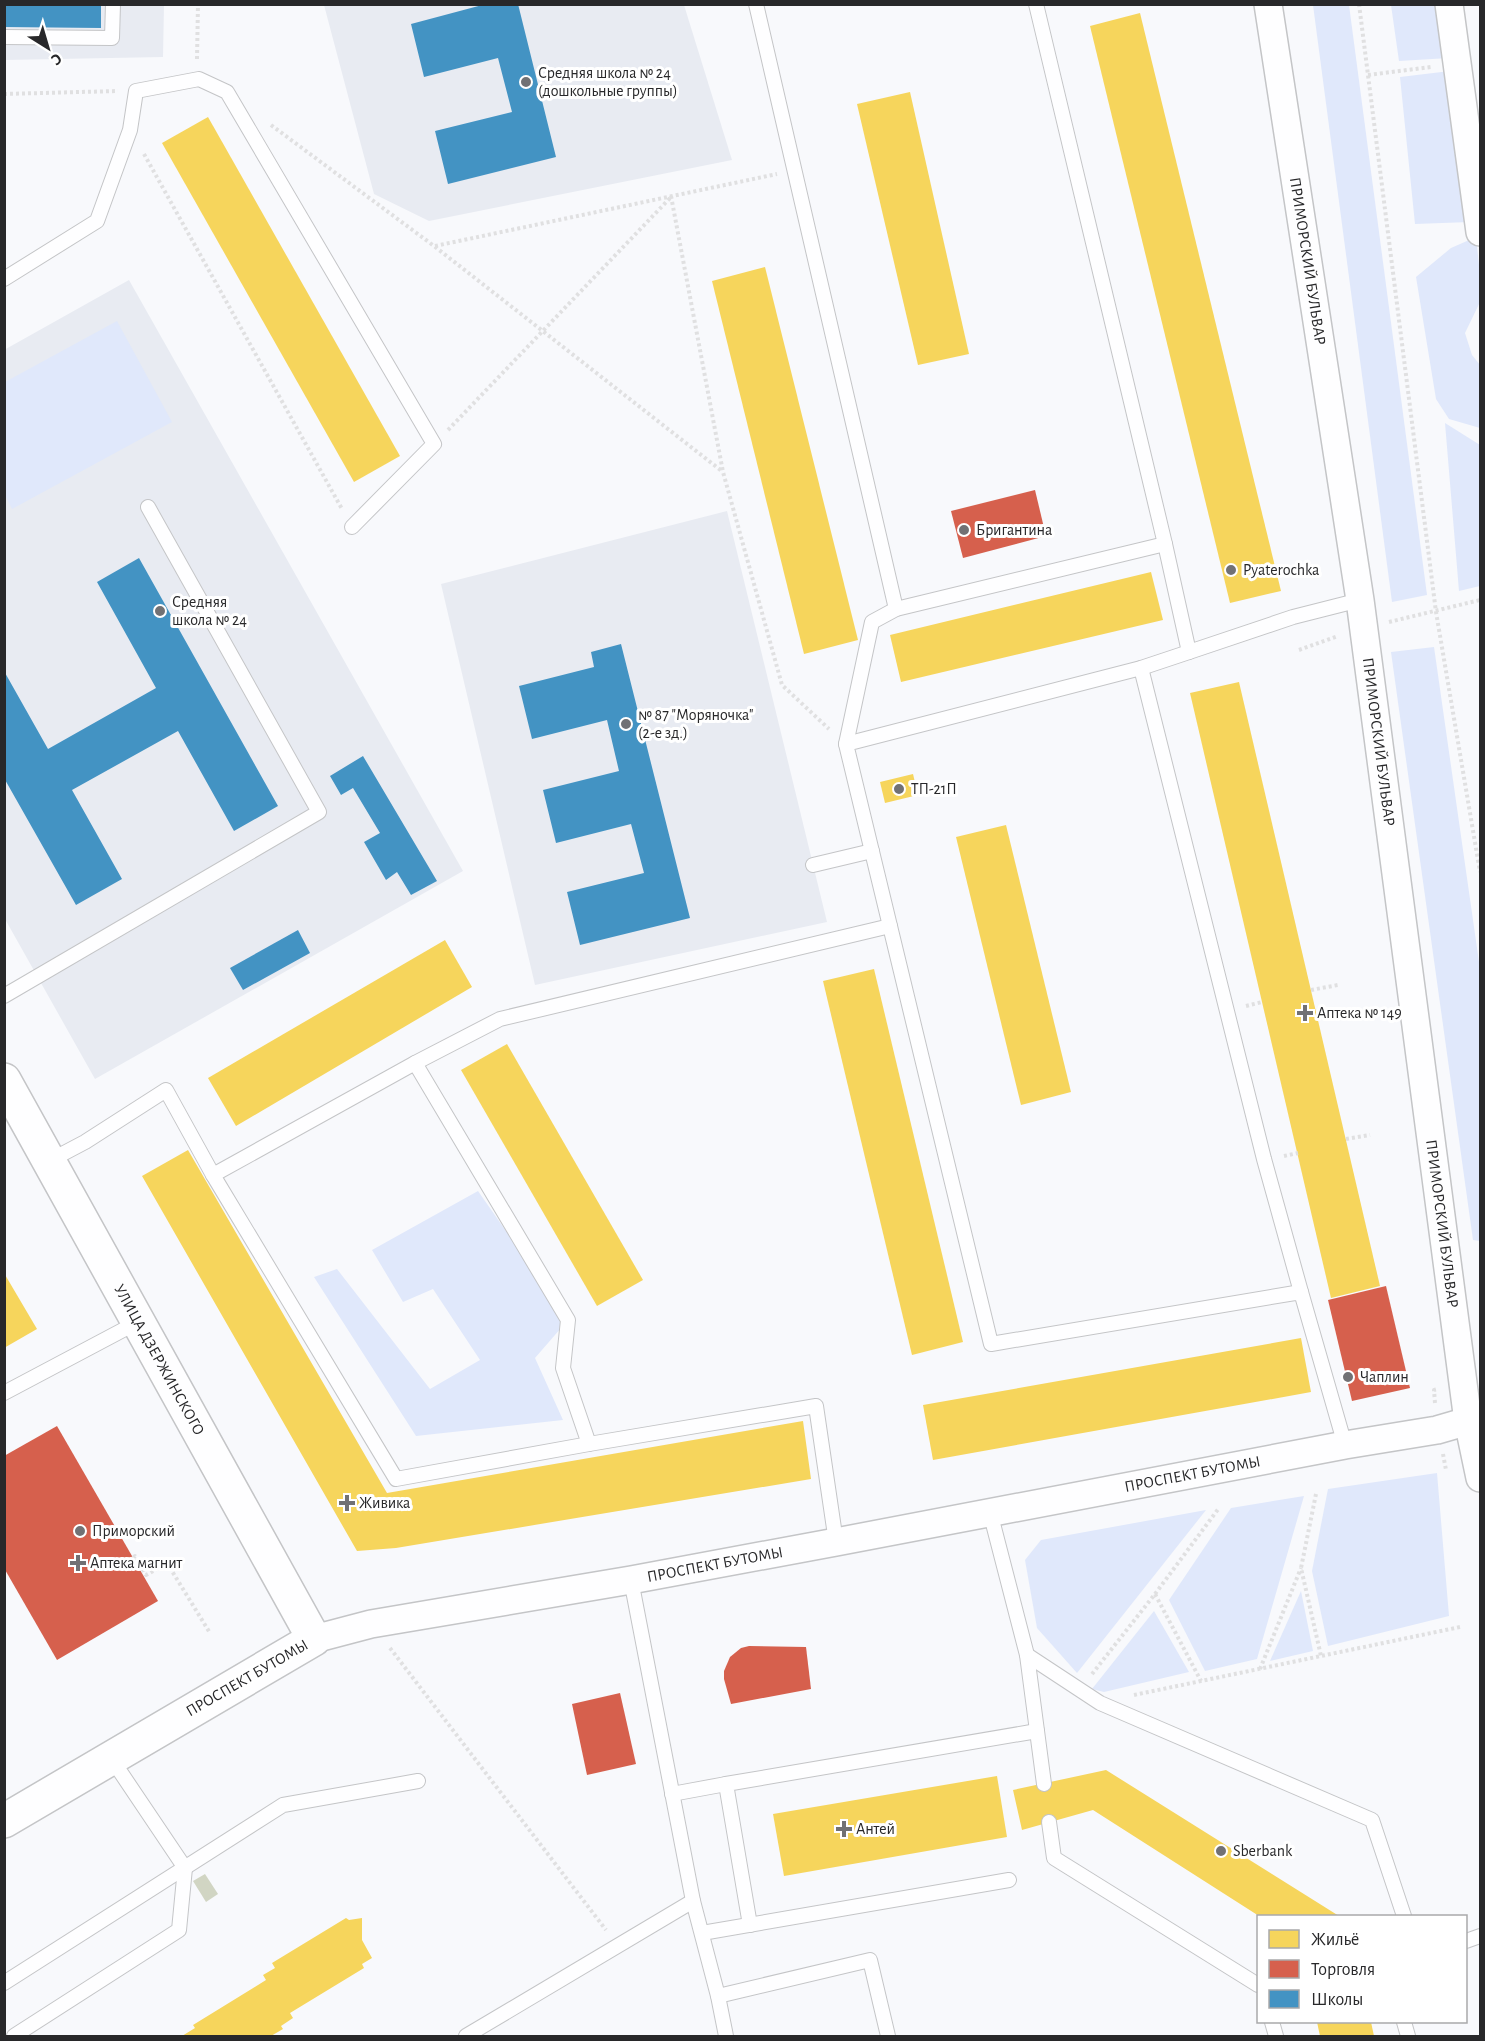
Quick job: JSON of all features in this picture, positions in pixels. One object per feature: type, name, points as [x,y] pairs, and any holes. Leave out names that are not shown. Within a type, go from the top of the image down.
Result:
[{"type":"street","name":"ПРИМОРСКИЙ БУЛЬВАР","points":[[1268,4],[1360,600],[1468,1421],[1480,1478]]},
{"type":"street","points":[[1449,4],[1480,232]]},
{"type":"street","name":"УЛИЦА ДЗЕРЖИНСКОГО","points":[[4,1080],[314,1639]]},
{"type":"street","name":"ПРОСПЕКТ БУТОМЫ","points":[[4,1821],[314,1639],[370,1624],[631,1580],[1345,1445],[1437,1430],[1468,1421]]},
{"type":"lane","points":[[4,37],[112,38],[113,4]]},
{"type":"lane","points":[[756,4],[896,609]]},
{"type":"lane","points":[[1036,4],[1189,652]]},
{"type":"lane","points":[[4,279],[97,221],[130,130],[136,91],[200,79],[227,92],[434,444],[352,527]]},
{"type":"lane","points":[[4,996],[319,812],[148,507]]},
{"type":"lane","points":[[1165,544],[896,609],[872,622],[846,744],[991,1344],[1301,1292]]},
{"type":"lane","points":[[846,744],[1141,668],[1293,617],[1360,600]]},
{"type":"lane","points":[[1141,668],[1261,1148],[1345,1445]]},
{"type":"lane","points":[[813,865],[872,852]]},
{"type":"lane","points":[[213,1175],[415,1062],[500,1019],[890,926]]},
{"type":"lane","points":[[415,1062],[567,1320],[563,1368],[589,1444]]},
{"type":"lane","points":[[49,1161],[85,1142],[166,1090],[213,1175],[396,1479],[816,1406],[836,1542]]},
{"type":"lane","points":[[4,1393],[138,1322]]},
{"type":"lane","points":[[990,1512],[1027,1655],[1044,1784]]},
{"type":"lane","points":[[631,1580],[693,1902],[718,1996],[726,2037]]},
{"type":"lane","points":[[1027,1655],[1100,1703],[1372,1820],[1403,1915]]},
{"type":"lane","points":[[672,1794],[1037,1731]]},
{"type":"lane","points":[[14,2037],[179,1930],[185,1868],[111,1758]]},
{"type":"lane","points":[[4,1983],[283,1805],[418,1781]]},
{"type":"lane","points":[[726,1784],[750,1925]]},
{"type":"lane","points":[[1049,1822],[1054,1858],[1257,1984]]},
{"type":"lane","points":[[702,1933],[1009,1881]]},
{"type":"lane","points":[[466,2037],[693,1902]]},
{"type":"lane","points":[[718,1996],[870,1960],[888,2037]]},
{"type":"path","points":[[197,62],[198,4]]},
{"type":"path","points":[[1359,4],[1436,612],[1480,872]]},
{"type":"path","points":[[1368,75],[1457,64]]},
{"type":"path","points":[[4,94],[136,91]]},
{"type":"path","points":[[265,120],[434,246],[723,472]]},
{"type":"path","points":[[130,130],[352,527]]},
{"type":"path","points":[[434,246],[794,170]]},
{"type":"path","points":[[434,444],[671,196]]},
{"type":"path","points":[[671,196],[723,472],[783,685],[846,744]]},
{"type":"path","points":[[1311,990],[1338,985]]},
{"type":"path","points":[[1346,1139],[1370,1135]]},
{"type":"path","points":[[1260,1669],[1301,1568],[1316,1494]]},
{"type":"path","points":[[1079,1690],[1219,1508]]},
{"type":"path","points":[[133,1558],[135,1556],[146,1575],[167,1563],[210,1633]]},
{"type":"path","points":[[1301,1568],[1321,1656]]},
{"type":"path","points":[[1155,1594],[1201,1681]]},
{"type":"path","points":[[1100,1703],[1460,1627]]},
{"type":"path","points":[[384,1640],[618,1946]]},
{"type":"shaded area","points":[[4,5],[164,5],[163,57],[5,60]]},
{"type":"shaded area","name":"Средняя школа № 24 (дошкольные группы)","points":[[324,5],[684,5],[732,160],[429,221],[374,194]]},
{"type":"shaded area","points":[[1313,5],[1349,5],[1427,595],[1392,602]]},
{"type":"shaded area","points":[[1391,5],[1440,5],[1449,58],[1399,61]]},
{"type":"shaded area","points":[[1450,71],[1470,222],[1415,224],[1400,77]]},
{"type":"shaded area","points":[[1476,237],[1480,302],[1465,333],[1472,355],[1480,365],[1480,428],[1449,419],[1436,399],[1416,277],[1451,248]]},
{"type":"shaded area","name":"Средняя школа № 24","points":[[129,280],[463,871],[95,1079],[5,919],[4,350]]},
{"type":"shaded area","points":[[117,321],[172,422],[12,509],[5,495],[5,382]]},
{"type":"shaded area","points":[[1445,423],[1480,445],[1480,586],[1459,591]]},
{"type":"shaded area","name":"№ 87 \"Моряночка\" (2-е зд.)","points":[[727,511],[827,922],[535,985],[441,584]]},
{"type":"shaded area","points":[[1434,647],[1480,969],[1480,1241],[1473,1240],[1391,652]]},
{"type":"shaded area","points":[[478,1191],[568,1320],[535,1358],[563,1420],[416,1436],[314,1277],[337,1269],[430,1389],[480,1360],[433,1289],[403,1302],[372,1250]]},
{"type":"shaded area","points":[[1437,1473],[1449,1616],[1328,1646],[1312,1571],[1328,1489]]},
{"type":"shaded area","points":[[1304,1496],[1257,1659],[1205,1671],[1169,1600],[1231,1508]]},
{"type":"shaded area","points":[[1206,1510],[1077,1673],[1037,1628],[1025,1560],[1041,1540]]},
{"type":"shaded area","points":[[1301,1591],[1313,1651],[1270,1661]]},
{"type":"shaded area","points":[[1154,1611],[1189,1672],[1104,1692],[1092,1689]]},
{"type":"building: Жильё","points":[[1140,13],[1281,591],[1230,603],[1090,26]]},
{"type":"building: Жильё","points":[[910,92],[969,354],[918,365],[857,104]]},
{"type":"building: Жильё","points":[[208,117],[400,456],[354,482],[162,143]]},
{"type":"building: Жильё","points":[[765,267],[858,640],[804,654],[712,281]]},
{"type":"building: Жильё","points":[[1151,572],[1163,620],[901,682],[890,635]]},
{"type":"building: Жильё","points":[[1239,682],[1380,1286],[1331,1298],[1190,693]]},
{"type":"building: Жильё","name":"ТП-21П","points":[[913,774],[918,795],[885,803],[880,782]]},
{"type":"building: Жильё","points":[[1006,825],[1071,1092],[1021,1105],[956,837]]},
{"type":"building: Жильё","points":[[445,940],[472,987],[236,1126],[208,1078]]},
{"type":"building: Жильё","points":[[874,969],[963,1342],[912,1355],[823,981]]},
{"type":"building: Жильё","points":[[507,1044],[643,1280],[597,1306],[461,1070]]},
{"type":"building: Жильё","points":[[188,1150],[387,1493],[803,1421],[811,1479],[396,1548],[357,1551],[142,1176]]},
{"type":"building: Жильё","points":[[4,1273],[37,1329],[4,1348]]},
{"type":"building: Жильё","points":[[1301,1338],[1311,1392],[933,1460],[923,1405]]},
{"type":"building: Жильё","points":[[1106,1770],[1337,1915],[1257,1915],[1093,1810],[1022,1830],[1013,1790]]},
{"type":"building: Жильё","points":[[997,1776],[1007,1837],[784,1876],[773,1814]]},
{"type":"building: Жильё","points":[[346,1918],[349,1920],[362,1918],[362,1940],[372,1958],[362,1964],[364,1968],[290,2013],[293,2018],[281,2026],[283,2029],[271,2036],[182,2036],[195,2028],[193,2025],[266,1980],[263,1975],[275,1968],[272,1963]]},
{"type":"building: Жильё","points":[[1317,2023],[1371,2023],[1374,2036],[1320,2036]]},
{"type":"building: Торговля","points":[[1035,490],[1046,536],[963,558],[951,511]]},
{"type":"building: Торговля","points":[[1386,1286],[1410,1388],[1352,1401],[1328,1300]]},
{"type":"building: Торговля","points":[[57,1426],[158,1601],[57,1660],[4,1568],[4,1456]]},
{"type":"building: Торговля","points":[[749,1646],[806,1647],[811,1689],[731,1704],[724,1671],[730,1657],[741,1648]]},
{"type":"building: Торговля","points":[[620,1693],[636,1764],[587,1775],[572,1704]]},
{"type":"building: Школы","points":[[4,4],[101,4],[101,28],[4,27]]},
{"type":"building: Школы","points":[[486,4],[518,4],[556,157],[448,184],[435,131],[512,112],[498,58],[424,77],[411,24]]},
{"type":"building: Школы","points":[[139,558],[278,806],[234,831],[178,731],[72,790],[122,879],[76,905],[4,778],[4,671],[48,749],[156,688],[97,582]]},
{"type":"building: Школы","points":[[621,644],[690,918],[580,945],[567,892],[644,873],[631,824],[556,843],[543,790],[619,771],[607,720],[532,739],[519,686],[594,667],[591,652]]},
{"type":"building: Школы","points":[[363,756],[437,881],[411,895],[397,872],[386,880],[364,842],[380,833],[353,788],[341,795],[330,776]]},
{"type":"building: Школы","points":[[298,930],[310,953],[243,990],[230,968]]},
{"type":"building: Прочее","points":[[205,1874],[218,1894],[206,1902],[193,1881]]},
{"type":"place","name":"Средняя школа № 24 (дошкольные группы)","points":[[526,82]]},
{"type":"place","name":"Бригантина","points":[[964,530]]},
{"type":"place","name":"Pyaterochka","points":[[1231,570]]},
{"type":"place","name":"Средняя школа № 24","points":[[160,611]]},
{"type":"place","name":"№ 87 \"Моряночка\" (2-е зд.)","points":[[626,724]]},
{"type":"place","name":"ТП-21П","points":[[899,789]]},
{"type":"place","name":"Аптека № 149","points":[[1305,1013]]},
{"type":"place","name":"Чаплин","points":[[1348,1377]]},
{"type":"place","name":"Живика","points":[[347,1503]]},
{"type":"place","name":"Приморский","points":[[80,1531]]},
{"type":"place","name":"Аптека магнит","points":[[78,1563]]},
{"type":"place","name":"Антей","points":[[844,1829]]},
{"type":"place","name":"Sberbank","points":[[1221,1851]]}]
